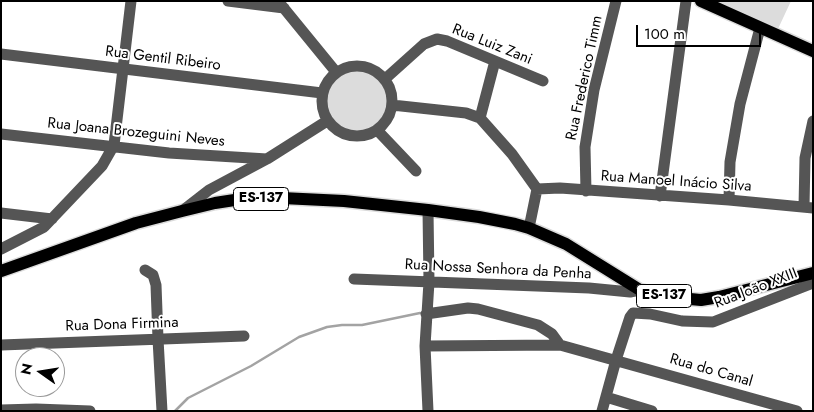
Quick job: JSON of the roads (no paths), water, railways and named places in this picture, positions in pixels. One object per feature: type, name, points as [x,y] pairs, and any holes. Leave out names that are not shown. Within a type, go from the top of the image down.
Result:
[{"type":"main road","points":[[702,1],[813,51]]},
{"type":"main road","name":"ES-137","points":[[1,271],[136,223],[182,210],[224,202],[282,198],[344,201],[428,210],[479,217],[529,228],[566,244],[640,290],[668,296],[701,300],[719,298],[813,273]]},
{"type":"street","points":[[1,249],[44,227],[102,166],[114,145],[131,1]]},
{"type":"street","points":[[228,1],[281,4],[336,72]]},
{"type":"street","name":"Rua Frederico Timm","points":[[586,190],[585,147],[591,109],[616,1]]},
{"type":"street","points":[[660,196],[686,1]]},
{"type":"street","points":[[729,200],[730,162],[740,104],[760,28]]},
{"type":"street","name":"Rua Luiz Zani","points":[[385,79],[424,44],[437,39],[448,41],[543,81]]},
{"type":"street","name":"Rua Gentil Ribeiro","points":[[1,54],[322,93]]},
{"type":"street","points":[[480,118],[495,61]]},
{"type":"street","points":[[354,66],[366,67],[385,79],[392,96],[392,104],[384,123],[377,130],[367,135],[356,136],[340,132],[327,121],[322,110],[322,93],[328,81],[336,72],[343,68],[354,66]]},
{"type":"street","points":[[392,104],[466,113],[480,118],[512,154],[537,189],[529,228]]},
{"type":"street","points":[[182,210],[209,190],[268,159],[327,121]]},
{"type":"street","points":[[808,208],[805,158],[813,121]]},
{"type":"street","points":[[377,130],[416,171]]},
{"type":"street","name":"Rua Joana Brozeguini Neves","points":[[1,134],[205,156],[268,159]]},
{"type":"street","name":"Rua Manoel Inácio Silva","points":[[537,189],[560,188],[729,200],[808,208]]},
{"type":"street","points":[[428,210],[429,282],[424,346],[428,411]]},
{"type":"street","points":[[1,213],[52,219]]},
{"type":"street","points":[[145,270],[153,275],[156,285],[162,411]]},
{"type":"street","name":"Rua Nossa Senhora da Penha","points":[[354,279],[589,288],[630,292],[640,290]]},
{"type":"street","name":"Rua João XXIII","points":[[616,360],[633,313],[650,314],[682,322],[713,322],[813,283]]},
{"type":"street","points":[[426,314],[468,308],[478,310],[538,325],[552,334],[560,345]]},
{"type":"street","name":"Rua Dona Firmina","points":[[1,345],[244,336]]},
{"type":"street","points":[[424,346],[560,345]]},
{"type":"street","name":"Rua do Canal","points":[[560,345],[797,411]]},
{"type":"street","points":[[602,411],[616,360]]},
{"type":"street","points":[[606,397],[652,411]]},
{"type":"street","points":[[1,410],[90,411]]},
{"type":"waterway","points":[[175,411],[188,398],[251,366],[299,337],[327,327],[362,325],[420,313]]}]
